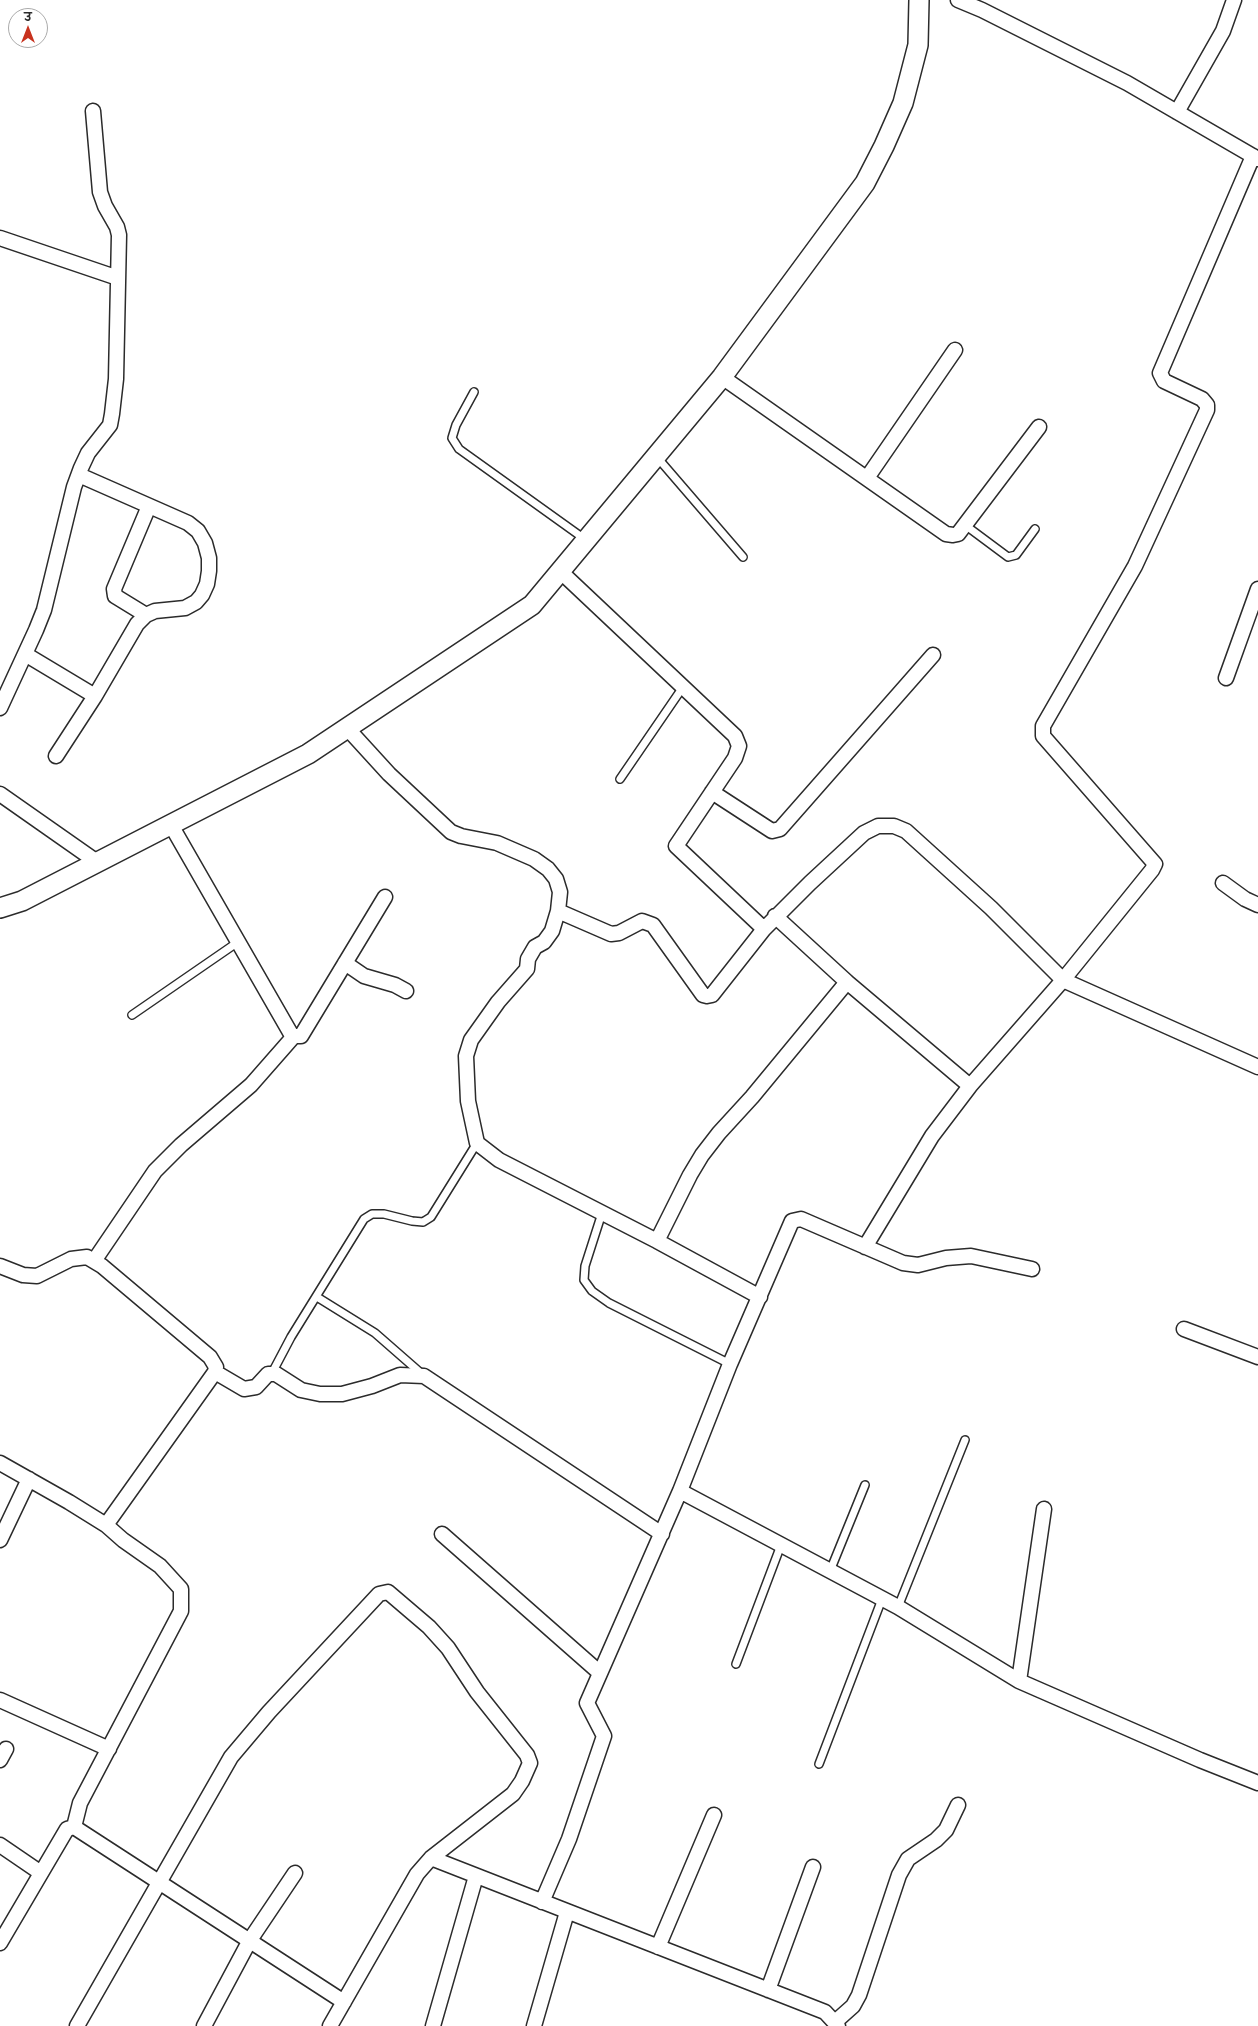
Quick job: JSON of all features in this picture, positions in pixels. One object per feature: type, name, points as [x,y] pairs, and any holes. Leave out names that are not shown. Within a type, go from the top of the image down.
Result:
[{"type":"street","points":[[0,908],[22,901],[308,754],[532,605],[722,377],[865,183],[884,146],[903,102],[918,45],[919,0]]},
{"type":"street","points":[[865,1247],[932,1136],[970,1086],[1063,980],[1152,870],[1155,864],[1043,736],[1043,726],[1135,566],[1207,410],[1207,405],[1202,399],[1164,380],[1160,373],[1255,157],[1127,83],[982,10],[958,0]]},
{"type":"street","points":[[1177,112],[1223,31],[1234,0]]},
{"type":"street","points":[[0,708],[44,610],[79,475],[88,454],[106,430],[111,419],[116,379],[119,236],[117,227],[105,206],[100,192],[93,111]]},
{"type":"street","points":[[0,238],[118,278]]},
{"type":"street","points":[[867,478],[955,350]]},
{"type":"street","points":[[722,377],[946,534],[958,534],[1039,427]]},
{"type":"street","points":[[56,756],[95,696],[137,624],[146,615],[155,611],[185,608],[196,602],[202,595],[207,584],[209,570],[209,558],[205,543],[198,531],[188,523],[79,475]]},
{"type":"street","points":[[146,615],[115,596],[114,589],[149,506]]},
{"type":"street","points":[[560,571],[735,736],[739,746],[735,758],[676,846],[764,928]]},
{"type":"street","points":[[1226,678],[1258,589]]},
{"type":"street","points":[[25,654],[95,696]]},
{"type":"street","points":[[712,792],[772,831],[780,829],[933,655]]},
{"type":"street","points":[[346,728],[388,774],[451,832],[461,836],[497,843],[534,858],[548,869],[556,879],[560,892],[558,911],[552,932],[544,942],[535,947],[528,959],[527,968],[498,1002],[470,1045],[466,1056],[468,1101],[477,1143],[499,1160],[657,1241],[760,1297]]},
{"type":"street","points":[[0,794],[97,862]]},
{"type":"street","points":[[171,825],[290,1034],[294,1036],[301,1036],[385,897]]},
{"type":"street","points":[[558,911],[611,934],[619,933],[642,922],[653,925],[703,995],[712,995],[775,916],[864,833],[878,826],[894,826],[906,831],[991,908],[1063,980],[1258,1067]]},
{"type":"street","points":[[1223,883],[1245,899],[1258,905]]},
{"type":"street","points":[[775,916],[847,982],[970,1086]]},
{"type":"street","points":[[345,963],[364,976],[395,985],[406,991]]},
{"type":"street","points":[[657,1241],[690,1175],[702,1155],[847,982]]},
{"type":"street","points":[[94,1262],[155,1171],[181,1145],[251,1085],[294,1036]]},
{"type":"street","points":[[542,1902],[569,1839],[604,1736],[587,1703],[662,1534],[730,1364],[794,1219],[801,1218],[865,1247],[910,1265],[918,1265],[946,1258],[966,1256],[1032,1269]]},
{"type":"street","points":[[0,1266],[23,1275],[37,1276],[71,1259],[87,1257],[210,1357],[216,1367],[215,1372],[106,1525]]},
{"type":"street","points":[[1184,1329],[1258,1357]]},
{"type":"street","points":[[215,1372],[244,1390],[256,1387],[268,1374],[272,1373],[301,1390],[320,1394],[342,1394],[372,1386],[400,1375],[424,1376],[662,1534]]},
{"type":"street","points":[[0,1463],[106,1525],[123,1540],[160,1566],[181,1589],[181,1611],[80,1803],[74,1827]]},
{"type":"street","points":[[0,1540],[29,1479]]},
{"type":"street","points":[[680,1491],[898,1607],[1018,1681],[1200,1760],[1258,1783]]},
{"type":"street","points":[[1018,1681],[1044,1510]]},
{"type":"street","points":[[442,1534],[600,1673]]},
{"type":"street","points":[[77,2026],[231,1757],[269,1712],[379,1594],[384,1592],[392,1593],[429,1626],[448,1648],[477,1692],[528,1755],[529,1760],[522,1781],[514,1794],[431,1858],[417,1874],[330,2026]]},
{"type":"street","points":[[0,1700],[109,1749]]},
{"type":"street","points":[[431,1858],[825,2012],[836,2024],[853,2006],[859,1995],[899,1874],[908,1859],[936,1840],[946,1830],[958,1805]]},
{"type":"street","points":[[658,1947],[714,1815]]},
{"type":"street","points":[[0,1943],[66,1829],[74,1827],[160,1881],[344,2002]]},
{"type":"street","points":[[0,1845],[41,1873]]},
{"type":"street","points":[[768,1990],[813,1867]]},
{"type":"street","points":[[204,2026],[250,1940],[295,1873]]},
{"type":"street","points":[[433,2026],[476,1876]]},
{"type":"street","points":[[534,2026],[567,1912]]},
{"type":"lane","points":[[474,392],[456,425],[452,438],[459,449],[586,540]]},
{"type":"lane","points":[[656,456],[743,557]]},
{"type":"lane","points":[[965,525],[1008,557],[1016,555],[1035,529]]},
{"type":"lane","points":[[620,779],[682,687]]},
{"type":"lane","points":[[132,1015],[238,942]]},
{"type":"lane","points":[[272,1373],[291,1337],[364,1219],[372,1214],[384,1214],[412,1222],[423,1222],[431,1217],[477,1143]]},
{"type":"lane","points":[[602,1213],[584,1266],[584,1280],[592,1292],[609,1303],[730,1364]]},
{"type":"lane","points":[[317,1297],[375,1333],[424,1376]]},
{"type":"lane","points":[[898,1607],[965,1440]]},
{"type":"lane","points":[[830,1571],[864,1485]]},
{"type":"lane","points":[[736,1664],[781,1545]]},
{"type":"lane","points":[[819,1764],[882,1599]]}]
